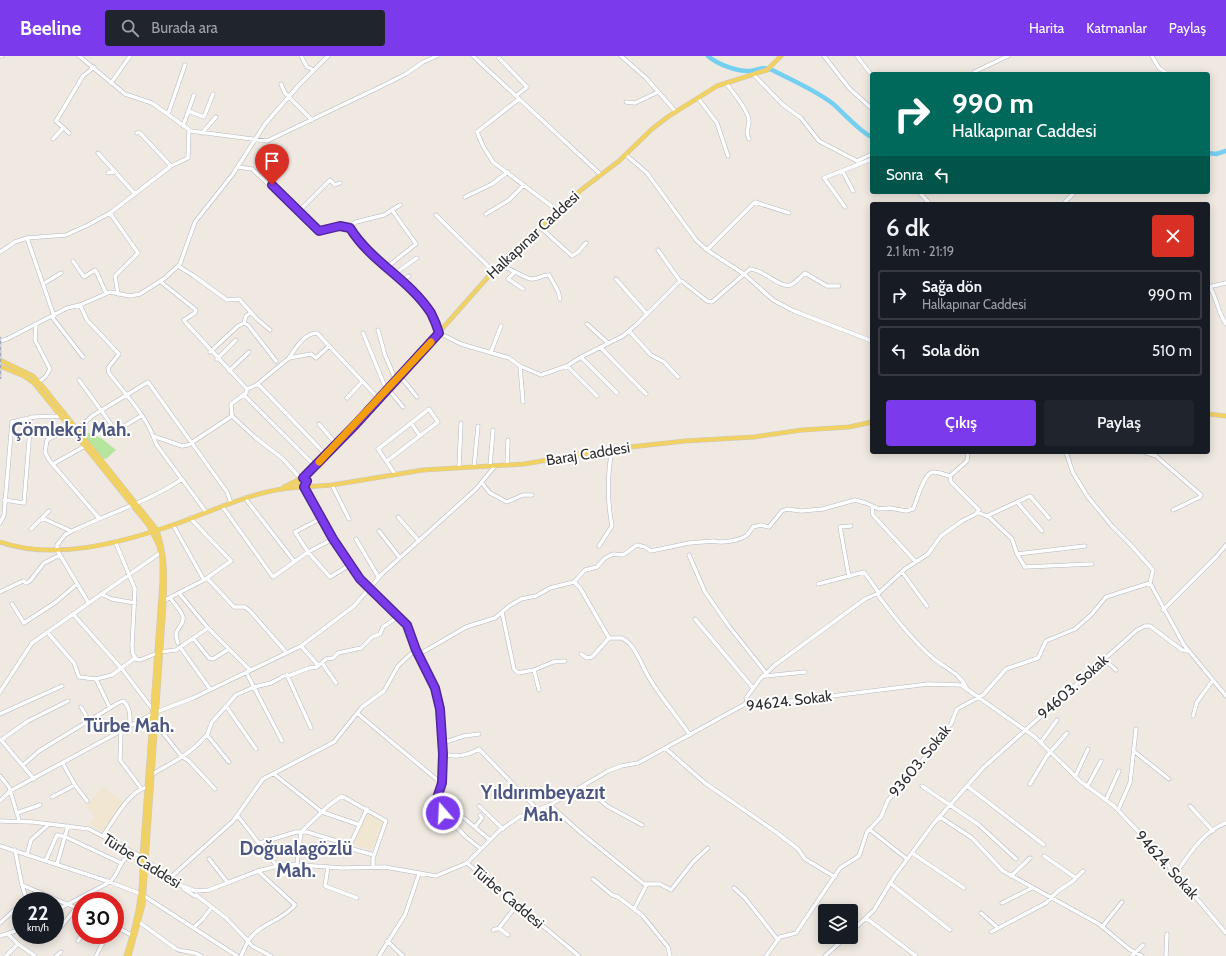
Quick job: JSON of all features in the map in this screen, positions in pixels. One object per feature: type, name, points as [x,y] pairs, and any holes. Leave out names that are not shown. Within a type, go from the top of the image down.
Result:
[{"type":"main road","name":"Halkapınar Caddesi","points":[[282,488],[300,478],[315,466],[388,390],[493,271],[587,185],[626,155],[652,129],[676,112],[726,83],[754,75],[771,66],[781,56]]},
{"type":"main road","points":[[0,360],[33,376],[39,382],[149,526],[160,553],[162,602]]},
{"type":"main road","points":[[0,366],[24,376],[34,383],[133,504],[157,530],[164,553],[162,602],[142,857],[143,895],[129,956]]},
{"type":"main road","points":[[1210,414],[1226,416]]},
{"type":"main road","name":"Baraj Caddesi","points":[[282,488],[332,485],[395,474],[459,467],[536,463],[612,449],[685,441],[754,437],[802,430],[849,427],[870,422]]},
{"type":"main road","points":[[300,478],[307,481],[303,487],[298,485],[300,478]]},
{"type":"main road","points":[[0,542],[59,553],[151,532],[245,498],[282,488]]},
{"type":"main road","points":[[126,956],[139,922],[147,860],[155,723],[153,712]]},
{"type":"street","points":[[79,56],[125,94],[152,103],[189,130],[267,141],[400,77],[423,62],[437,56]]},
{"type":"street","points":[[111,83],[130,56]]},
{"type":"street","points":[[301,56],[307,67],[314,70]]},
{"type":"street","points":[[0,341],[36,325],[67,308],[80,305],[106,293],[130,296],[140,294],[161,282],[180,264],[195,222],[238,167],[265,124],[289,96],[328,56]]},
{"type":"street","points":[[473,56],[599,173]]},
{"type":"street","points":[[621,56],[676,112]]},
{"type":"street","points":[[824,56],[849,88],[870,107]]},
{"type":"street","points":[[857,56],[870,73]]},
{"type":"street","points":[[974,72],[1008,56]]},
{"type":"street","points":[[1152,56],[1159,68],[1165,72]]},
{"type":"street","points":[[499,58],[527,87],[518,98],[477,132],[483,146],[493,162],[558,211]]},
{"type":"street","points":[[168,114],[185,65]]},
{"type":"street","points":[[69,133],[56,121],[83,76],[94,67]]},
{"type":"street","points":[[754,75],[782,104],[801,118],[819,141],[857,163],[870,160]]},
{"type":"street","points":[[726,83],[747,113],[749,121],[746,127],[749,139]]},
{"type":"street","points":[[280,84],[285,93],[312,120]]},
{"type":"street","points":[[626,102],[635,103],[658,92]]},
{"type":"street","points":[[188,111],[204,116],[213,94]]},
{"type":"street","points":[[183,126],[194,95]]},
{"type":"street","points":[[698,98],[720,128],[728,156]]},
{"type":"street","points":[[202,133],[216,117]]},
{"type":"street","points":[[53,139],[63,128]]},
{"type":"street","points":[[0,252],[15,242],[27,238],[66,235],[110,213],[171,166],[188,158],[189,130]]},
{"type":"street","points":[[137,133],[139,132],[171,166]]},
{"type":"street","points":[[98,153],[135,194]]},
{"type":"street","points":[[626,155],[647,173],[696,240],[707,250],[744,274],[773,300],[794,311],[870,340]]},
{"type":"street","points":[[845,207],[824,178],[843,172],[870,155]]},
{"type":"street","points":[[238,167],[252,169],[319,231],[340,226],[348,228],[366,250],[402,281],[431,313],[439,333],[455,341],[509,358],[520,366],[541,375],[567,366],[629,331],[680,281]]},
{"type":"street","points":[[108,173],[114,172]]},
{"type":"street","points":[[465,197],[492,184],[508,172]]},
{"type":"street","points":[[843,172],[853,191]]},
{"type":"street","points":[[298,212],[330,180],[335,185],[340,183]]},
{"type":"street","points":[[486,214],[509,200],[524,185]]},
{"type":"street","points":[[921,194],[928,202]]},
{"type":"street","points":[[1065,202],[1073,194]]},
{"type":"street","points":[[707,250],[755,202],[789,213]]},
{"type":"street","points":[[348,228],[356,222],[384,215],[400,205]]},
{"type":"street","points":[[387,267],[416,244],[392,210]]},
{"type":"street","points":[[110,213],[138,253],[115,276],[118,294]]},
{"type":"street","points":[[436,215],[493,271]]},
{"type":"street","points":[[540,227],[572,256],[586,243]]},
{"type":"street","points":[[27,238],[53,316],[83,357]]},
{"type":"street","points":[[658,250],[680,281],[684,282],[707,302],[712,302],[750,269],[754,269],[781,284],[788,286],[805,273],[827,286],[839,286]]},
{"type":"street","points":[[394,274],[417,258]]},
{"type":"street","points":[[73,261],[84,277],[95,270],[106,293]]},
{"type":"street","points":[[178,266],[227,300],[239,299],[270,330]]},
{"type":"street","points":[[498,266],[503,266],[533,279],[549,274],[560,299]]},
{"type":"street","points":[[514,272],[508,279],[523,289]]},
{"type":"street","points":[[43,284],[61,273]]},
{"type":"street","points":[[402,281],[409,276]]},
{"type":"street","points":[[616,279],[647,314]]},
{"type":"street","points":[[161,282],[196,310],[195,313],[186,317],[184,320],[210,352],[247,389]]},
{"type":"street","points":[[1210,287],[1226,283]]},
{"type":"street","points":[[1210,288],[1215,296],[1219,313],[1226,324]]},
{"type":"street","points":[[80,305],[87,320],[119,354],[108,368],[109,373],[141,416],[154,436],[156,444],[206,512]]},
{"type":"street","points":[[210,352],[238,326],[244,323],[246,316],[251,312]]},
{"type":"street","points":[[244,323],[248,325],[276,361]]},
{"type":"street","points":[[587,324],[608,344]]},
{"type":"street","points":[[36,325],[35,340],[50,369],[46,376],[39,382]]},
{"type":"street","points":[[491,352],[501,326]]},
{"type":"street","points":[[378,330],[385,355],[396,381]]},
{"type":"street","points":[[629,331],[651,355],[664,362],[678,377]]},
{"type":"street","points":[[300,478],[283,459],[256,438],[232,416],[231,404],[244,394],[247,389],[256,385],[289,358],[298,344],[313,333],[316,333],[329,346],[379,399]]},
{"type":"street","points":[[363,333],[388,390],[403,407]]},
{"type":"street","points":[[217,359],[236,340]]},
{"type":"street","points":[[289,358],[311,354],[316,358],[329,346]]},
{"type":"street","points":[[600,348],[646,394]]},
{"type":"street","points":[[229,371],[249,352]]},
{"type":"street","points":[[581,357],[617,393]]},
{"type":"street","points":[[520,366],[523,402]]},
{"type":"street","points":[[567,366],[597,396]]},
{"type":"street","points":[[400,376],[416,397]]},
{"type":"street","points":[[79,380],[116,431],[141,416]]},
{"type":"street","points":[[77,430],[92,416],[148,382],[227,492],[231,503]]},
{"type":"street","points":[[347,398],[362,382]]},
{"type":"street","points":[[256,385],[260,386],[326,455]]},
{"type":"street","points":[[244,394],[315,466]]},
{"type":"street","points":[[387,460],[438,422],[429,409],[378,449],[387,460],[395,474]]},
{"type":"street","points":[[0,523],[4,515],[4,500],[12,422],[31,417],[61,416]]},
{"type":"street","points":[[154,436],[182,446],[192,444],[232,416]]},
{"type":"street","points":[[4,500],[24,503],[31,417]]},
{"type":"street","points":[[411,423],[420,436]]},
{"type":"street","points":[[459,467],[461,423]]},
{"type":"street","points":[[319,424],[336,445]]},
{"type":"street","points":[[474,466],[478,426]]},
{"type":"street","points":[[70,428],[47,440],[45,452],[53,464],[99,518]]},
{"type":"street","points":[[490,466],[493,430]]},
{"type":"street","points":[[507,465],[508,440]]},
{"type":"street","points":[[53,464],[85,446]]},
{"type":"street","points":[[598,546],[612,526],[608,507],[607,483],[612,449]]},
{"type":"street","points":[[950,476],[967,461],[968,454]]},
{"type":"street","points":[[1067,454],[1073,473],[1088,496],[1112,526],[1153,570],[1150,583],[1163,610],[1187,651],[1226,696]]},
{"type":"street","points":[[1150,454],[1156,456],[1200,493],[1200,497],[1173,510]]},
{"type":"street","points":[[0,801],[10,791],[62,764],[153,712],[210,689],[301,646],[354,606],[370,590],[379,578],[482,483],[495,466]]},
{"type":"street","points":[[418,655],[456,632],[495,618],[520,599],[536,596],[550,588],[574,582],[584,570],[597,567],[605,558],[612,554],[623,555],[637,545],[645,547],[651,551],[689,543],[734,540],[746,537],[753,527],[761,525],[769,527],[782,511],[786,509],[801,511],[823,509],[855,500],[879,509],[890,508],[906,511],[913,509],[924,479],[930,473],[934,472],[950,476]]},
{"type":"street","points":[[950,476],[951,482],[979,510],[978,512],[987,516],[1012,539],[1017,554],[1025,567],[1092,564]]},
{"type":"street","points":[[88,602],[59,553],[57,545],[71,532],[99,518],[148,499],[182,479]]},
{"type":"street","points":[[482,483],[490,493],[506,502],[523,495],[532,495]]},
{"type":"street","points":[[332,485],[349,519]]},
{"type":"street","points":[[303,487],[350,565],[370,590],[407,625],[418,655],[435,688],[439,700],[443,754],[442,783],[436,798],[437,806],[466,837],[481,849]]},
{"type":"street","points":[[987,516],[1030,496],[1049,518]]},
{"type":"street","points":[[245,498],[294,561]]},
{"type":"street","points":[[1017,502],[1042,531]]},
{"type":"street","points":[[222,506],[273,577],[308,552],[333,539]]},
{"type":"street","points":[[872,506],[873,515],[916,562]]},
{"type":"street","points":[[31,529],[49,511]]},
{"type":"street","points":[[747,703],[746,698],[765,675],[865,599],[878,593],[902,572],[928,554],[941,536],[978,512]]},
{"type":"street","points":[[398,517],[419,541]]},
{"type":"street","points":[[42,518],[71,532]]},
{"type":"street","points":[[162,602],[205,579],[231,561],[190,518]]},
{"type":"street","points":[[322,518],[295,532],[308,552],[330,577],[350,565]]},
{"type":"street","points":[[173,525],[205,579],[234,608],[245,607],[250,611],[286,652]]},
{"type":"street","points":[[849,577],[840,528],[852,526]]},
{"type":"street","points":[[379,531],[400,558]]},
{"type":"street","points":[[356,539],[379,578]]},
{"type":"street","points":[[115,541],[135,589],[132,646],[135,658]]},
{"type":"street","points":[[1163,610],[1226,545]]},
{"type":"street","points":[[1017,554],[1085,546]]},
{"type":"street","points":[[0,592],[23,581],[26,583],[44,563],[59,553]]},
{"type":"street","points":[[0,692],[24,652],[32,642],[160,553]]},
{"type":"street","points":[[689,555],[705,592],[765,675]]},
{"type":"street","points":[[818,584],[864,572],[901,626],[935,659],[963,681],[966,687]]},
{"type":"street","points":[[902,572],[927,606]]},
{"type":"street","points":[[574,582],[580,588],[609,638]]},
{"type":"street","name":"93603. Sokak","points":[[778,940],[782,936],[794,934],[800,929],[843,866],[859,856],[869,829],[881,817],[887,802],[904,780],[932,750],[941,734],[951,724],[956,711],[980,697],[1006,669],[1038,658],[1046,641],[1075,629],[1091,615],[1106,597],[1150,583]]},
{"type":"street","points":[[12,604],[24,623],[56,602],[77,584]]},
{"type":"street","points":[[179,593],[208,628],[248,671],[254,687],[282,741]]},
{"type":"street","points":[[101,594],[112,599],[135,603]]},
{"type":"street","points":[[170,598],[183,616],[183,620],[176,631],[175,636],[179,645],[210,689]]},
{"type":"street","points":[[502,612],[514,669],[518,673],[534,670],[553,662],[565,661]]},
{"type":"street","points":[[73,614],[122,668],[153,712]]},
{"type":"street","points":[[151,775],[182,757],[207,735],[212,722],[236,695],[254,687],[303,672],[309,668],[317,667],[326,659],[333,658],[338,653],[361,648],[372,637],[380,634],[383,627],[399,616]]},
{"type":"street","points":[[695,619],[753,688]]},
{"type":"street","name":"94603. Sokak","points":[[858,925],[874,910],[890,883],[907,859],[940,817],[989,762],[1138,630],[1146,625],[1153,628],[1182,650],[1187,651]]},
{"type":"street","points":[[135,658],[140,660],[158,652],[176,650],[179,645],[208,628]]},
{"type":"street","points":[[47,632],[74,664],[79,677],[96,679],[112,675],[135,658]]},
{"type":"street","points":[[193,638],[209,658],[213,659],[229,649]]},
{"type":"street","points":[[581,654],[587,658],[592,657],[609,638],[622,638],[632,646],[657,692],[674,711],[690,735]]},
{"type":"street","points":[[301,646],[317,667]]},
{"type":"street","points":[[170,878],[233,821],[260,781],[266,776],[274,774],[309,754],[330,745],[368,702],[384,691],[398,666],[416,650]]},
{"type":"street","points":[[1102,661],[1106,661],[1116,670]]},
{"type":"street","points":[[322,663],[336,683]]},
{"type":"street","points":[[534,670],[539,690]]},
{"type":"street","points":[[765,675],[805,672]]},
{"type":"street","points":[[286,676],[311,728]]},
{"type":"street","points":[[96,679],[110,708]]},
{"type":"street","points":[[1193,716],[1197,702],[1213,680]]},
{"type":"street","name":"94624. Sokak","points":[[467,863],[490,840],[519,817],[550,805],[608,771],[621,766],[638,763],[747,703],[782,702],[928,684],[961,685],[966,687],[1026,730],[1041,742],[1075,777],[1118,810],[1166,861],[1174,876],[1194,894],[1226,933]]},
{"type":"street","points":[[0,714],[62,686]]},
{"type":"street","points":[[34,779],[1,740],[28,721],[68,701]]},
{"type":"street","points":[[23,765],[39,751],[89,720],[124,702],[129,710],[130,726]]},
{"type":"street","points":[[226,706],[256,749]]},
{"type":"street","points":[[81,707],[89,720]]},
{"type":"street","points":[[357,713],[442,783]]},
{"type":"street","points":[[1041,742],[1056,720]]},
{"type":"street","points":[[155,723],[182,757],[188,760],[215,789]]},
{"type":"street","points":[[1118,810],[1130,783],[1135,752],[1136,729]]},
{"type":"street","points":[[121,731],[120,760],[141,788]]},
{"type":"street","points":[[1030,784],[1051,752],[1067,733]]},
{"type":"street","points":[[442,743],[464,736],[479,734]]},
{"type":"street","points":[[207,735],[230,762]]},
{"type":"street","points":[[665,748],[711,788],[776,832],[798,849],[805,859],[835,877]]},
{"type":"street","points":[[443,754],[452,757],[461,756],[479,749],[538,810]]},
{"type":"street","points":[[1075,777],[1088,749]]},
{"type":"street","points":[[1135,752],[1169,779]]},
{"type":"street","points":[[1088,787],[1101,761]]},
{"type":"street","points":[[62,764],[87,801]]},
{"type":"street","points":[[1106,800],[1119,771]]},
{"type":"street","points":[[274,774],[322,812],[360,825]]},
{"type":"street","points":[[0,776],[10,791],[19,820]]},
{"type":"street","points":[[52,797],[75,785]]},
{"type":"street","points":[[584,786],[607,806],[642,825]]},
{"type":"street","points":[[922,786],[982,828],[1016,859]]},
{"type":"street","points":[[967,786],[1044,845]]},
{"type":"street","points":[[103,836],[123,806],[141,788],[147,787]]},
{"type":"street","points":[[297,864],[301,832],[342,796],[386,821],[374,855],[373,868]]},
{"type":"street","points":[[17,813],[40,805]]},
{"type":"street","points":[[550,805],[644,884],[660,884],[671,890],[693,862],[708,848]]},
{"type":"street","points":[[479,806],[503,829]]},
{"type":"street","points":[[1190,806],[1213,831]]},
{"type":"street","points":[[350,845],[367,809]]},
{"type":"street","points":[[237,815],[276,865]]},
{"type":"street","points":[[475,827],[482,818],[480,815]]},
{"type":"street","points":[[940,817],[972,838],[996,866],[1032,888],[1102,926],[1134,954],[1142,956]]},
{"type":"street","points":[[464,818],[490,840]]},
{"type":"street","name":"Türbe Caddesi","points":[[0,821],[19,820],[89,829],[147,860],[178,886],[206,891],[276,865],[297,864],[328,867],[396,868],[419,874],[439,876],[467,863],[516,906],[579,956]]},
{"type":"street","points":[[1174,876],[1194,847],[1226,822]]},
{"type":"street","points":[[27,855],[31,840],[49,824]]},
{"type":"street","points":[[57,864],[68,826]]},
{"type":"street","points":[[869,829],[907,859]]},
{"type":"street","points":[[260,843],[301,832],[307,832],[350,845],[352,849],[374,855]]},
{"type":"street","points":[[46,860],[56,835],[65,836],[121,863]]},
{"type":"street","points":[[0,846],[46,860],[143,895],[237,956]]},
{"type":"street","points":[[15,850],[24,892]]},
{"type":"street","points":[[64,905],[110,882],[114,879],[121,863],[127,856],[135,853]]},
{"type":"street","points":[[912,853],[964,888]]},
{"type":"street","points":[[1044,856],[1076,878]]},
{"type":"street","points":[[1011,876],[1030,858]]},
{"type":"street","points":[[209,859],[228,883]]},
{"type":"street","points":[[328,867],[325,886],[357,898]]},
{"type":"street","points":[[992,932],[1043,905],[1058,891],[1076,878],[1083,870]]},
{"type":"street","points":[[241,956],[248,941],[255,931],[285,914],[295,905],[258,871]]},
{"type":"street","points":[[379,956],[405,915],[419,874]]},
{"type":"street","points":[[593,879],[612,895],[642,915],[668,946],[670,956]]},
{"type":"street","points":[[890,883],[950,930]]},
{"type":"street","points":[[634,909],[647,884]]},
{"type":"street","points":[[22,885],[72,905]]},
{"type":"street","points":[[178,886],[196,895],[212,907],[240,931],[252,946],[271,956]]},
{"type":"street","points":[[734,888],[745,898],[778,940],[766,956]]},
{"type":"street","points":[[1002,903],[1032,888]]},
{"type":"street","points":[[196,890],[198,892],[196,895]]},
{"type":"street","points":[[196,895],[206,891]]},
{"type":"street","points":[[1102,926],[1122,902]]},
{"type":"street","points":[[493,930],[499,928],[516,906]]},
{"type":"street","points":[[194,927],[202,920],[212,907]]},
{"type":"street","points":[[0,924],[12,913]]},
{"type":"street","points":[[981,913],[998,928]]},
{"type":"street","points":[[64,923],[72,914]]},
{"type":"street","points":[[866,918],[916,956]]},
{"type":"street","points":[[139,922],[176,949],[181,951],[192,951],[201,956]]},
{"type":"street","points":[[499,928],[508,935]]},
{"type":"street","points":[[124,931],[134,936]]},
{"type":"street","points":[[0,936],[12,932]]},
{"type":"street","points":[[8,934],[12,938]]},
{"type":"street","points":[[1166,934],[1166,956]]},
{"type":"street","points":[[387,942],[403,956]]},
{"type":"street","points":[[6,956],[18,944],[35,956]]},
{"type":"street","points":[[93,956],[96,956],[102,944]]},
{"type":"street","points":[[825,956],[838,944]]},
{"type":"street","points":[[1134,954],[1143,945]]},
{"type":"street","points":[[56,956],[61,952]]},
{"type":"shaded area","points":[[103,787],[124,802],[103,833],[90,823],[95,816],[85,807]]},
{"type":"shaded area","points":[[368,812],[384,820],[372,850],[353,844]]},
{"type":"green space","points":[[86,432],[101,438],[116,450],[106,459],[102,458],[83,435]]},
{"type":"waterway","points":[[708,56],[717,62],[734,69],[745,71],[763,68],[769,69],[795,81],[832,103],[857,127],[870,136]]},
{"type":"waterway","points":[[1210,153],[1216,154],[1226,151]]},
{"type":"railway","points":[[0,338],[0,378]]},
{"type":"slow traffic","points":[[319,462],[431,342]]},
{"type":"district","name":"Çömlekçi Mah.","points":[[71,429]]},
{"type":"district","name":"Türbe Mah.","points":[[129,725]]},
{"type":"district","name":"Yıldırımbeyazıt Mah.","points":[[543,803]]},
{"type":"district","name":"Doğualagözlü Mah.","points":[[296,859]]},
{"type":"route","points":[[272,185],[319,231],[340,226],[350,228],[366,250],[386,266],[412,291],[431,313],[439,333],[356,424],[303,478],[307,481],[307,484],[304,487],[347,561],[370,590],[407,625],[416,650],[435,688],[439,700],[443,754],[442,783],[436,801],[437,806],[443,813]]}]
